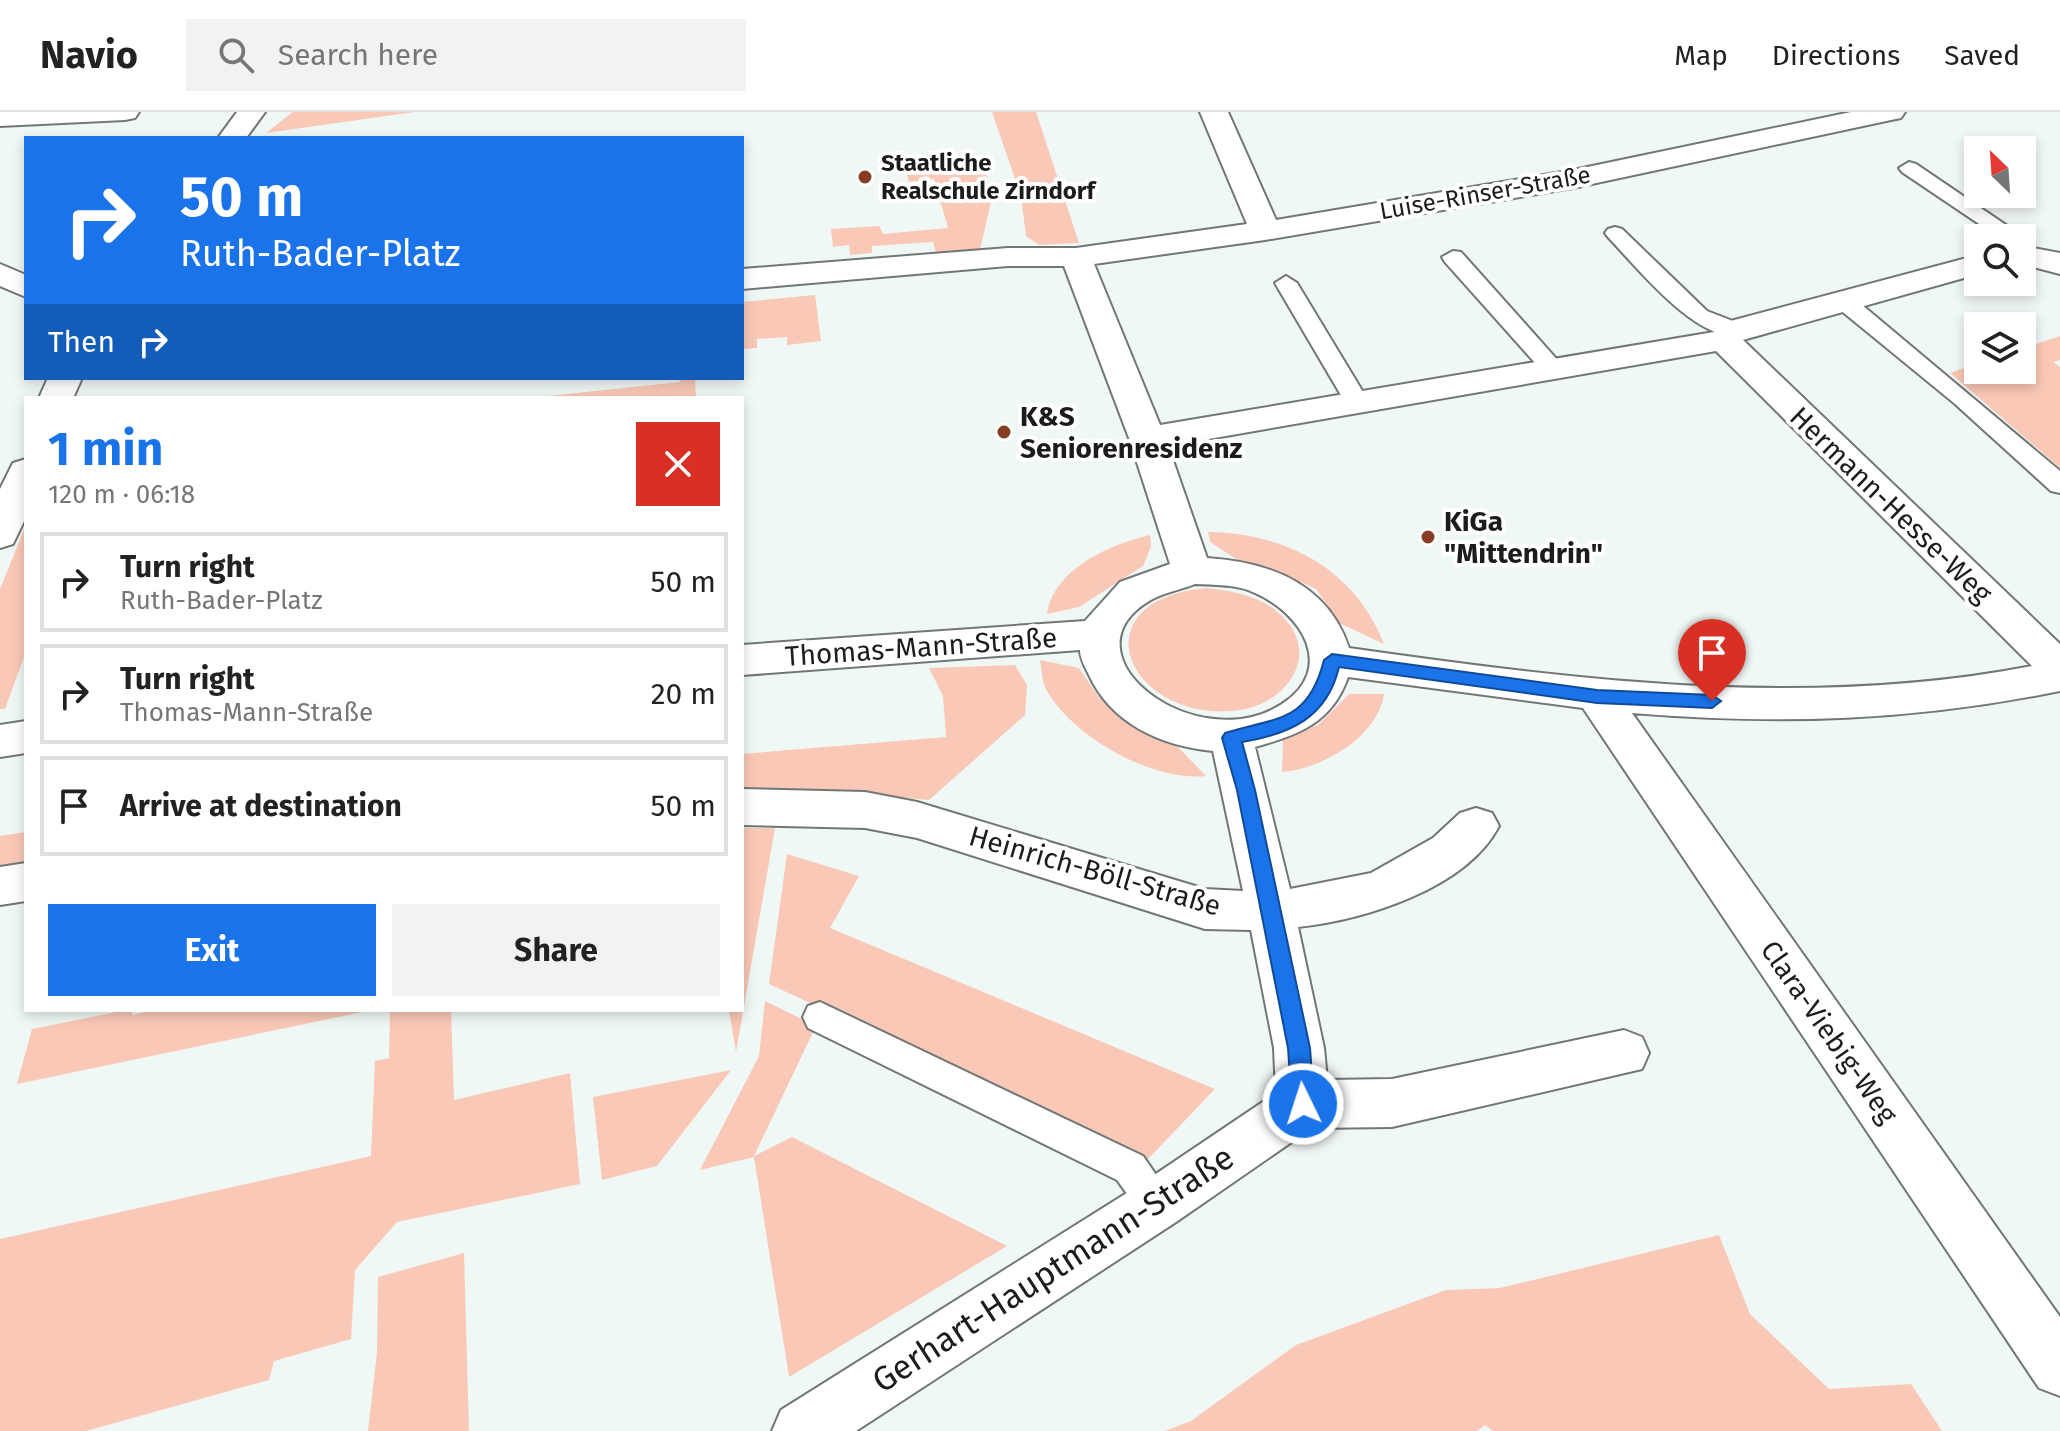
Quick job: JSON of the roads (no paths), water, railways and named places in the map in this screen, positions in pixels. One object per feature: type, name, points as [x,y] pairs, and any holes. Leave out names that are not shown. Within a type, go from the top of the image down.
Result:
[{"type":"street","points":[[0,118],[125,112]]},
{"type":"street","points":[[233,136],[251,112]]},
{"type":"street","points":[[1214,112],[1265,231]]},
{"type":"street","points":[[1785,112],[1815,128]]},
{"type":"street","name":"Luise-Rinser-Straße","points":[[744,279],[1008,257],[1076,257],[1265,231],[1573,179],[1891,112]]},
{"type":"street","points":[[1076,257],[1147,438],[1192,571]]},
{"type":"street","points":[[1147,438],[1553,369],[1730,335],[1841,299],[1964,268]]},
{"type":"street","points":[[0,274],[24,286]]},
{"type":"street","name":"Hermann-Hesse-Weg","points":[[1730,335],[2060,669]]},
{"type":"street","points":[[0,535],[24,476]]},
{"type":"street","points":[[1192,571],[1232,573],[1271,584],[1303,604],[1325,630],[1332,660],[1325,689],[1303,714],[1269,731],[1231,738],[1183,732],[1145,717],[1116,693],[1100,664],[1099,634],[1111,611],[1131,592],[1159,578],[1192,571]]},
{"type":"street","name":"Thomas-Mann-Straße","points":[[744,660],[1099,634]]},
{"type":"street","points":[[1332,660],[1597,696],[1886,704],[2022,686],[2060,676]]},
{"type":"street","name":"Clara-Viebig-Weg","points":[[1597,696],[2060,1367]]},
{"type":"street","points":[[0,741],[24,737]]},
{"type":"street","points":[[1231,738],[1246,790],[1299,1048],[1303,1104],[1392,1103],[1624,1053]]},
{"type":"street","name":"Heinrich-Böll-Straße","points":[[744,807],[865,810],[1021,849],[1205,909],[1270,912],[1333,904],[1375,891],[1452,852],[1476,826]]},
{"type":"street","points":[[0,886],[24,882]]},
{"type":"street","name":"Gerhart-Hauptmann-Straße","points":[[802,1431],[1157,1204],[1303,1104]]},
{"type":"lane","points":[[1909,168],[1993,224]]},
{"type":"lane","name":"Hermann-Hesse-Weg","points":[[1615,233],[1699,316],[1730,335]]},
{"type":"lane","points":[[1453,257],[1553,369]]},
{"type":"lane","points":[[1286,283],[1357,402]]},
{"type":"lane","points":[[1841,299],[1962,398],[2060,485]]},
{"type":"lane","points":[[820,1017],[1130,1168],[1157,1204]]},
{"type":"place","name":"Staatliche Realschule Zirndorf","points":[[865,177]]},
{"type":"place","name":"K&S Seniorenresidenz","points":[[1004,432]]},
{"type":"place","name":"KiGa \"Mittendrin\"","points":[[1428,537]]}]
